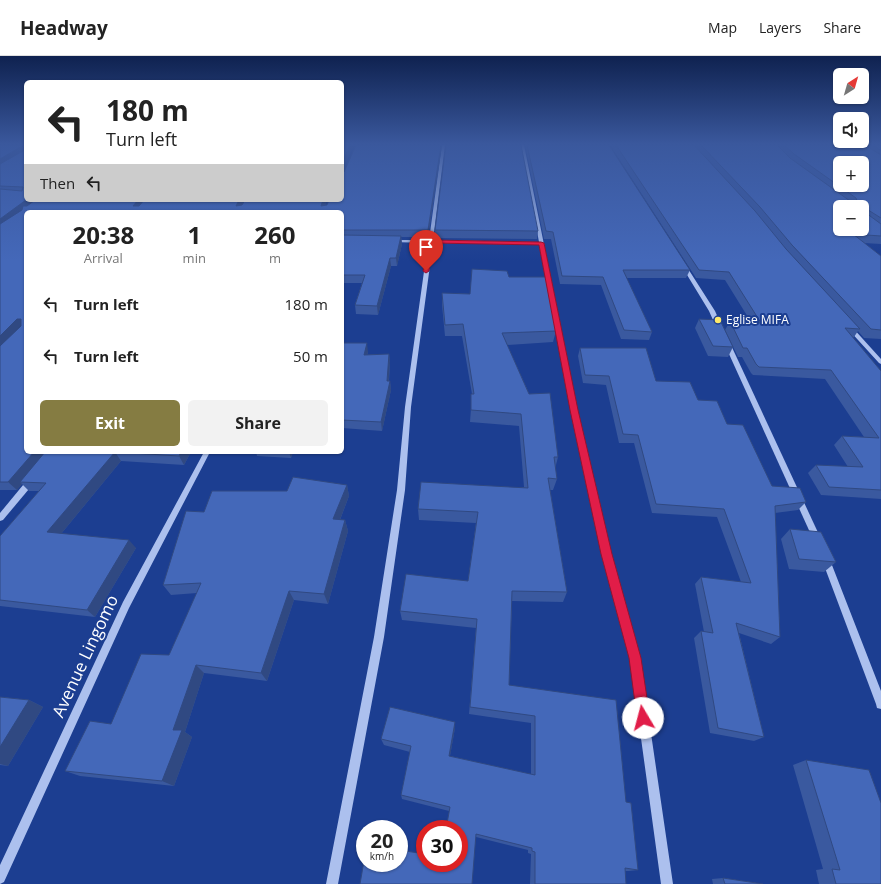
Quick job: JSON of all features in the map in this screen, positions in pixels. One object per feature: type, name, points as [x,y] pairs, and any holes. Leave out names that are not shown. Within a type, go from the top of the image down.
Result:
[{"type":"street","points":[[332,884],[379,637],[401,490],[408,407],[438,184]]},
{"type":"street","points":[[529,184],[574,410],[606,554],[635,658],[667,884]]},
{"type":"street","points":[[386,241],[541,243]]},
{"type":"street","points":[[677,256],[712,311],[822,550],[881,704]]},
{"type":"street","points":[[844,321],[881,362]]},
{"type":"street","name":"Avenue Lingomo","points":[[0,878],[126,605],[206,454]]},
{"type":"street","points":[[0,518],[35,476]]},
{"type":"building","points":[[0,184],[24,184],[24,201],[0,219],[0,189],[22,191],[23,187],[0,186]]},
{"type":"building","points":[[344,184],[435,184],[428,230],[344,230],[344,210],[24,210],[24,454],[32,454],[8,482],[0,482],[0,346],[21,326],[21,319],[17,319],[0,336],[0,224],[22,210],[23,206],[27,206],[32,202],[136,202],[133,206],[139,206],[142,202],[238,202],[236,206],[242,205],[244,202],[322,202],[321,206],[327,205],[328,202],[344,202]]},
{"type":"building","points":[[441,184],[529,184],[538,231],[435,230]]},
{"type":"building","points":[[536,184],[634,184],[690,270],[623,270],[652,332],[624,330],[603,277],[562,276],[553,232],[546,231]]},
{"type":"building","points":[[642,184],[730,184],[755,211],[786,249],[860,329],[845,328],[881,371],[881,490],[829,487],[816,465],[863,467],[842,436],[879,438],[831,370],[759,367],[747,348],[743,348],[730,321],[761,323],[729,272],[699,270]]},
{"type":"building","points":[[738,184],[826,184],[833,189],[833,192],[837,192],[849,200],[833,200],[833,236],[856,236],[881,256],[881,330],[871,329],[792,245]]},
{"type":"building","points":[[869,184],[881,184],[881,218],[869,210],[869,200],[857,200],[848,192],[869,192]]},
{"type":"building","points":[[869,215],[881,224],[881,236],[869,235]]},
{"type":"building","points":[[344,235],[401,236],[396,258],[390,258],[377,306],[355,305],[365,275],[344,275]]},
{"type":"building","points":[[472,269],[507,271],[509,277],[548,277],[556,331],[502,333],[529,394],[550,393],[558,457],[554,457],[557,479],[548,478],[567,592],[512,591],[509,685],[616,700],[626,802],[631,803],[638,870],[625,868],[626,884],[535,884],[535,852],[532,851],[532,848],[476,834],[472,884],[360,884],[362,872],[408,872],[408,851],[416,853],[416,872],[468,872],[468,820],[448,820],[450,807],[401,795],[411,746],[381,739],[390,707],[455,722],[449,756],[535,775],[535,716],[470,707],[477,619],[400,611],[406,574],[468,581],[478,512],[418,509],[421,482],[528,488],[521,414],[471,410],[471,394],[474,394],[463,324],[445,325],[442,293],[470,294]]},
{"type":"building","points":[[699,319],[720,320],[733,347],[713,346]]},
{"type":"building","points":[[344,343],[367,343],[364,355],[389,354],[387,381],[390,381],[381,422],[344,420]]},
{"type":"building","points":[[580,348],[646,348],[656,381],[690,382],[698,400],[717,401],[727,424],[743,425],[772,486],[800,488],[806,502],[775,506],[780,637],[736,623],[764,737],[718,728],[701,631],[713,633],[701,577],[751,583],[724,509],[656,504],[638,435],[623,434],[609,376],[585,375]]},
{"type":"building","points":[[43,454],[113,454],[47,532],[129,540],[87,610],[0,600],[0,536],[46,483],[20,482]]},
{"type":"building","points":[[147,454],[180,454],[179,456]]},
{"type":"building","points":[[293,477],[347,485],[333,519],[345,520],[324,594],[289,591],[261,673],[196,665],[173,730],[182,730],[162,781],[65,771],[90,721],[111,724],[141,654],[169,655],[201,583],[163,585],[186,511],[204,512],[212,491],[287,491]]},
{"type":"building","points":[[790,529],[821,532],[836,562],[799,559]]},
{"type":"building","points":[[0,697],[29,700],[0,747]]},
{"type":"building","points":[[806,760],[869,770],[881,803],[881,884],[836,884],[832,869],[840,870]]},
{"type":"building","points":[[723,878],[763,884],[725,884]]},
{"type":"place","name":"Eglise MIFA","points":[[718,320]]},
{"type":"route","points":[[426,271],[430,241],[541,243],[574,410],[606,554],[635,658],[643,718]]}]
